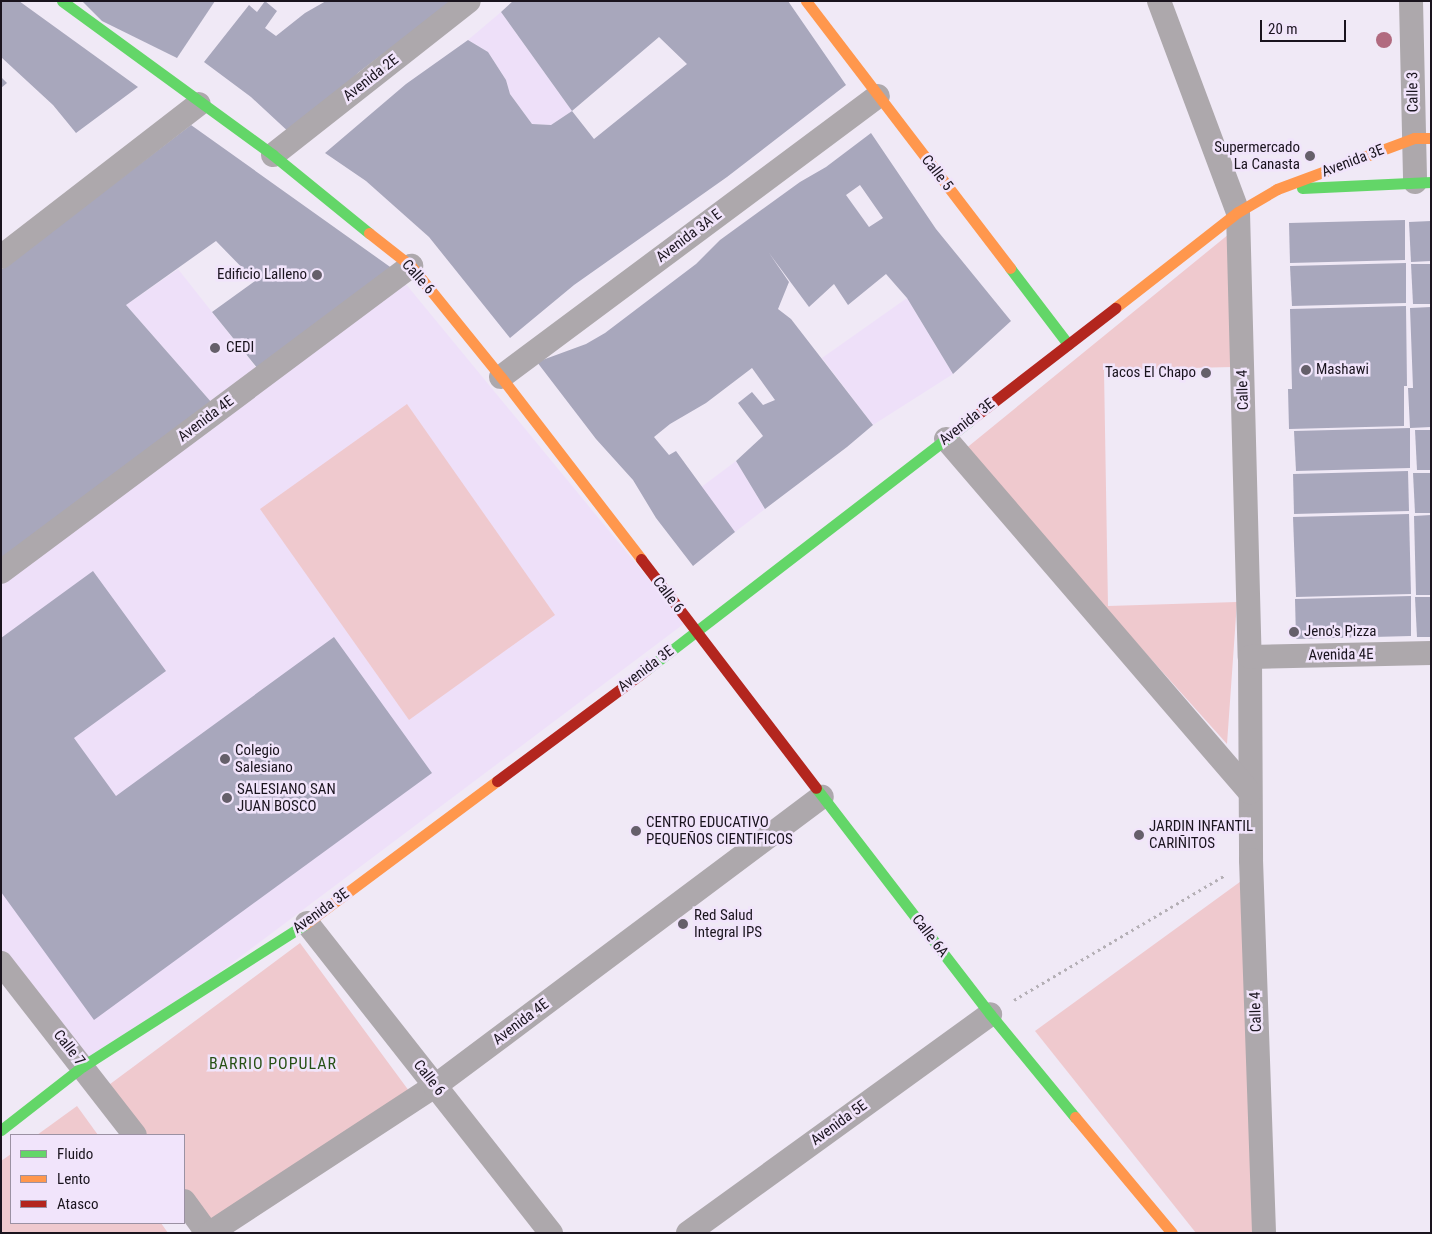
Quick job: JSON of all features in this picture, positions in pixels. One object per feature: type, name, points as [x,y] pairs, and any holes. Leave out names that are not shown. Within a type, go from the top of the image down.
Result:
[{"type":"street","name":"Calle 6","points":[[62,1],[199,104],[273,156],[411,266],[501,377],[696,632]]},
{"type":"street","name":"Avenida 2E","points":[[273,156],[469,1]]},
{"type":"street","name":"Calle 5","points":[[806,1],[1068,344]]},
{"type":"street","name":"Calle 4","points":[[1159,1],[1238,212],[1250,657],[1251,860],[1264,1233]]},
{"type":"street","name":"Calle 3","points":[[1411,1],[1422,138],[1423,182]]},
{"type":"street","name":"Avenida 3A E","points":[[501,377],[878,96]]},
{"type":"street","points":[[1,257],[199,104]]},
{"type":"street","name":"Avenida 3E","points":[[1,1130],[83,1066],[307,923],[696,632],[1238,212],[1277,189],[1422,138]]},
{"type":"street","name":"Avenida 3E","points":[[1277,189],[1423,182]]},
{"type":"street","name":"Avenida 4E","points":[[1,572],[411,266]]},
{"type":"street","points":[[946,439],[1250,792]]},
{"type":"street","name":"Calle 6A","points":[[696,632],[990,1014],[1172,1233]]},
{"type":"street","name":"Avenida 4E","points":[[1250,657],[1431,653]]},
{"type":"street","name":"Avenida 4E","points":[[209,1233],[435,1086],[822,797]]},
{"type":"street","name":"Calle 6","points":[[307,923],[551,1233]]},
{"type":"street","name":"Calle 7","points":[[1,963],[134,1134]]},
{"type":"street","name":"Avenida 5E","points":[[688,1233],[990,1014]]},
{"type":"street","points":[[185,1202],[209,1233]]},
{"type":"path","points":[[990,1014],[1251,860]]},
{"type":"shaded area","points":[[501,12],[572,111],[551,125],[532,124],[510,94],[506,80],[488,52],[468,40]]},
{"type":"shaded area","points":[[1229,234],[1233,367],[1104,370],[1108,606],[1237,602],[1227,744],[964,450]]},
{"type":"shaded area","points":[[178,269],[257,369],[212,403],[126,305]]},
{"type":"shaded area","name":"SALESIANO SAN JUAN BOSCO","points":[[405,283],[685,623],[79,1078],[1,973],[1,583]]},
{"type":"shaded area","points":[[907,298],[953,374],[873,425],[822,358]]},
{"type":"shaded area","points":[[407,404],[555,615],[409,720],[260,509]]},
{"type":"shaded area","points":[[736,461],[765,509],[735,532],[700,488]]},
{"type":"shaded area","points":[[1244,879],[1255,1233],[1196,1233],[1035,1031]]},
{"type":"shaded area","points":[[300,943],[412,1095],[227,1233],[185,1218],[185,1134],[122,1134],[94,1096]]},
{"type":"shaded area","points":[[77,1106],[97,1134],[38,1134]]},
{"type":"shaded area","points":[[10,1155],[10,1224],[162,1224],[168,1233],[1,1233],[1,1161]]},
{"type":"building","points":[[1,1],[19,1],[138,87],[76,133],[53,105],[1,57]]},
{"type":"building","points":[[82,1],[215,1],[177,58],[102,21]]},
{"type":"building","points":[[265,1],[277,11],[265,28],[276,36],[305,13],[326,1],[453,1],[359,72],[292,135],[251,97],[204,62],[249,5],[257,12]]},
{"type":"building","points":[[513,1],[788,1],[846,85],[727,177],[574,285],[510,338],[429,237],[366,181],[325,153],[406,84],[468,40],[488,52],[506,80],[510,94],[532,124],[551,125],[572,111],[501,12]],"holes":[[[659,37],[687,64],[594,139],[572,111]]]},
{"type":"building","points":[[1,77],[7,83],[1,88]]},
{"type":"building","points":[[191,125],[393,269],[258,369],[212,312],[255,281],[216,241],[126,305],[212,403],[1,562],[1,270]]},
{"type":"building","points":[[871,133],[936,229],[1011,321],[953,374],[907,298],[886,274],[848,305],[834,284],[809,307],[769,253],[789,282],[778,309],[791,319],[873,425],[765,509],[736,461],[763,436],[738,403],[752,392],[763,405],[775,400],[752,368],[706,403],[670,424],[654,437],[669,455],[676,451],[735,532],[693,566],[656,518],[633,480],[596,439],[537,362],[586,344],[605,333],[696,264],[720,240],[800,182],[826,167]],"holes":[[[860,185],[883,218],[869,227],[846,195]]]},
{"type":"building","points":[[1405,220],[1405,260],[1290,263],[1289,223]]},
{"type":"building","points":[[1431,221],[1431,261],[1411,262],[1409,222]]},
{"type":"building","points":[[1406,263],[1406,303],[1292,306],[1290,266]]},
{"type":"building","points":[[1411,264],[1431,264],[1431,304],[1413,304]]},
{"type":"building","points":[[1406,306],[1407,386],[1404,386],[1404,426],[1289,429],[1288,389],[1292,389],[1290,309]]},
{"type":"building","points":[[1431,307],[1431,427],[1410,428],[1408,388],[1413,388],[1410,308]]},
{"type":"building","points":[[1410,428],[1410,468],[1296,471],[1294,431]]},
{"type":"building","points":[[1415,430],[1431,430],[1431,470],[1417,470]]},
{"type":"building","points":[[1408,471],[1409,511],[1294,514],[1293,474]]},
{"type":"building","points":[[1413,473],[1431,473],[1431,513],[1415,513]]},
{"type":"building","points":[[1409,514],[1411,594],[1296,597],[1293,517]]},
{"type":"building","points":[[1431,515],[1431,595],[1416,595],[1414,516]]},
{"type":"building","points":[[93,571],[166,671],[74,738],[116,796],[334,637],[432,773],[94,1020],[1,892],[1,638]]},
{"type":"building","points":[[1411,596],[1411,636],[1296,639],[1295,599]]},
{"type":"building","points":[[1415,597],[1431,597],[1431,637],[1417,637]]},
{"type":"traffic: fast","points":[[62,1],[273,155],[369,233]]},
{"type":"traffic: fast","points":[[1302,188],[1431,182]]},
{"type":"traffic: fast","points":[[1010,268],[1068,344]]},
{"type":"traffic: fast","points":[[646,670],[969,421]]},
{"type":"traffic: fast","points":[[816,788],[990,1014],[1075,1117]]},
{"type":"traffic: fast","points":[[1,1130],[83,1066],[305,924]]},
{"type":"traffic: slow","points":[[806,1],[1010,268]]},
{"type":"traffic: slow","points":[[1115,308],[1238,212],[1277,189],[1414,138],[1431,138]]},
{"type":"traffic: slow","points":[[369,233],[411,266],[501,377],[641,559]]},
{"type":"traffic: slow","points":[[305,924],[497,781]]},
{"type":"traffic: slow","points":[[1075,1117],[1172,1233]]},
{"type":"traffic: jam","points":[[969,421],[1115,308]]},
{"type":"traffic: jam","points":[[641,559],[816,788]]},
{"type":"traffic: jam","points":[[497,781],[646,670]]},
{"type":"place","name":"Supermercado La Canasta","points":[[1310,156]]},
{"type":"place","name":"Edificio Lalleno","points":[[317,275]]},
{"type":"place","name":"CEDI","points":[[215,348]]},
{"type":"place","name":"Mashawi","points":[[1306,370]]},
{"type":"place","name":"Tacos El Chapo","points":[[1206,373]]},
{"type":"place","name":"Jeno's Pizza","points":[[1294,632]]},
{"type":"place","name":"Colegio Salesiano","points":[[225,759]]},
{"type":"place","name":"SALESIANO SAN JUAN BOSCO","points":[[227,798]]},
{"type":"place","name":"CENTRO EDUCATIVO PEQUEÑOS CIENTIFICOS","points":[[636,831]]},
{"type":"place","name":"JARDIN INFANTIL CARIÑITOS","points":[[1139,835]]},
{"type":"place","name":"Red Salud Integral IPS","points":[[683,924]]},
{"type":"district","name":"BARRIO POPULAR","points":[[273,1064]]}]
